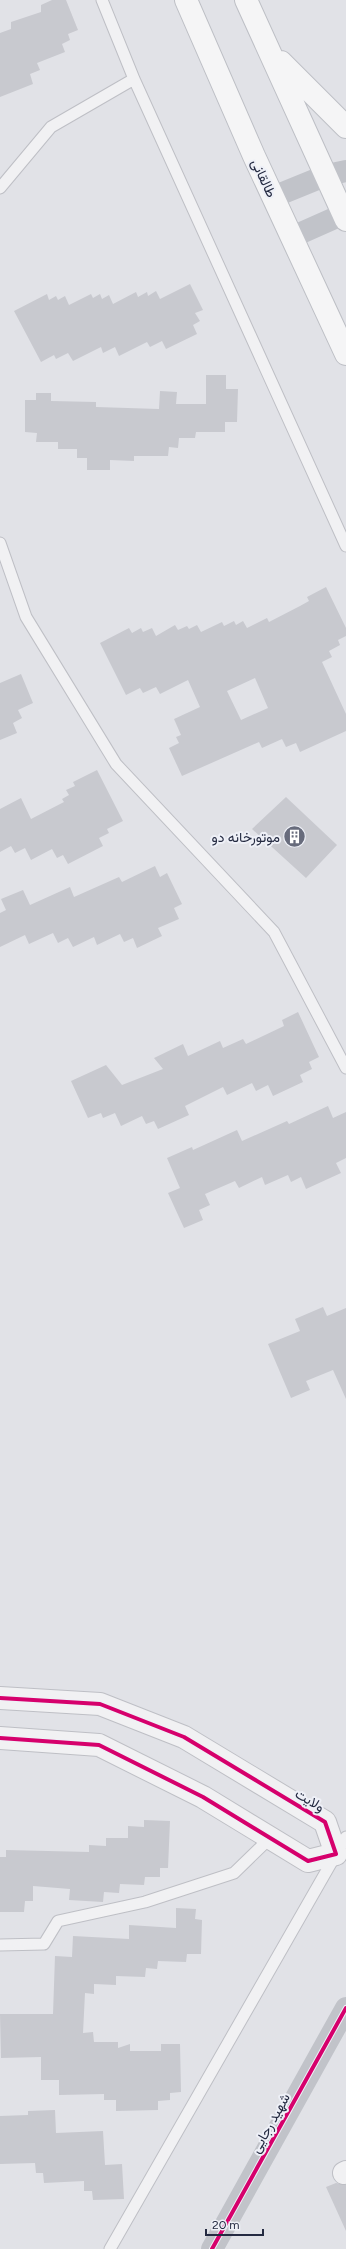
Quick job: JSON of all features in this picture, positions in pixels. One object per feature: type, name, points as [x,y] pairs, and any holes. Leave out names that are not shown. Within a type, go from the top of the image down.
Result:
[{"type":"main road","name":"طالقانی","points":[[186,0],[273,197],[346,354]]},
{"type":"main road","points":[[246,0],[269,49],[336,173],[345,216]]},
{"type":"main road","points":[[269,49],[346,127]]},
{"type":"street","points":[[273,197],[336,173]]},
{"type":"street","points":[[292,237],[345,216]]},
{"type":"street","name":"ولایت","points":[[0,1698],[100,1704],[184,1737],[325,1822],[341,1846]]},
{"type":"street","points":[[0,1738],[99,1745],[203,1798],[308,1861],[341,1846]]},
{"type":"street","name":"شهید رجایی","points":[[212,2249],[346,2008]]},
{"type":"lane","points":[[102,0],[134,79],[346,546]]},
{"type":"lane","points":[[0,188],[51,127],[134,79]]},
{"type":"lane","points":[[0,543],[26,617],[116,764],[274,932],[346,1068]]},
{"type":"lane","points":[[0,1945],[44,1944],[58,1921],[145,1902],[234,1874],[270,1838]]},
{"type":"lane","points":[[110,2249],[341,1846]]},
{"type":"building","points":[[52,0],[66,0],[78,30],[68,34],[70,40],[62,44],[65,52],[37,63],[40,70],[30,74],[33,84],[0,97],[0,33],[11,29],[11,22],[41,12],[41,5]]},
{"type":"building","points":[[190,284],[203,310],[195,313],[200,321],[193,325],[197,334],[166,349],[162,341],[150,347],[147,342],[119,356],[115,347],[103,353],[101,347],[73,361],[68,353],[56,359],[54,355],[41,362],[14,311],[47,294],[49,300],[56,296],[58,300],[65,296],[69,305],[91,294],[93,298],[100,294],[102,299],[109,295],[113,304],[136,292],[138,297],[147,292],[148,296],[156,291],[160,299]]},
{"type":"building","points":[[206,375],[226,375],[226,389],[238,389],[237,422],[225,422],[225,432],[196,432],[195,438],[179,438],[178,448],[169,447],[168,456],[134,456],[134,461],[110,460],[110,470],[87,470],[87,458],[77,458],[77,449],[58,449],[58,442],[36,442],[37,433],[25,432],[25,400],[36,400],[36,393],[51,393],[51,401],[96,402],[96,407],[159,409],[160,391],[177,392],[176,404],[206,404]]},
{"type":"building","points":[[326,587],[346,628],[346,636],[338,640],[340,645],[329,651],[332,657],[322,662],[346,714],[346,731],[300,752],[296,743],[286,747],[282,739],[262,748],[259,742],[182,776],[169,748],[179,743],[176,737],[181,735],[174,719],[200,707],[188,680],[160,694],[156,687],[143,693],[140,688],[126,695],[100,643],[129,628],[132,633],[141,628],[143,632],[152,628],[156,636],[175,625],[178,630],[187,626],[189,629],[197,625],[201,632],[222,622],[224,626],[234,621],[236,625],[243,621],[247,628],[267,618],[269,622],[300,606],[309,601],[307,597]],"holes":[[[255,678],[268,708],[241,720],[227,691]]]},
{"type":"building","points":[[21,674],[33,703],[18,710],[22,718],[13,723],[17,733],[0,740],[0,683]]},
{"type":"building","points":[[97,770],[123,821],[107,829],[109,833],[99,838],[103,846],[68,864],[63,855],[57,858],[52,849],[31,860],[25,848],[15,853],[11,846],[0,852],[0,809],[21,798],[31,819],[64,802],[62,799],[69,795],[66,790],[75,786],[73,782]]},
{"type":"building","name":"موتورخانه دو","points":[[286,797],[337,845],[306,878],[252,829]]},
{"type":"building","points":[[155,866],[160,877],[167,873],[182,904],[174,908],[179,919],[158,928],[162,936],[137,948],[133,938],[124,942],[120,934],[97,945],[94,937],[73,947],[68,938],[58,943],[53,933],[29,944],[25,935],[0,947],[0,913],[6,910],[1,899],[23,890],[30,905],[70,887],[74,897],[119,877],[122,882]]},
{"type":"building","points":[[298,1012],[319,1057],[309,1062],[312,1069],[300,1075],[303,1082],[273,1096],[268,1085],[256,1091],[252,1083],[227,1095],[223,1087],[185,1106],[189,1115],[158,1129],[154,1121],[146,1124],[142,1116],[121,1126],[115,1113],[103,1118],[101,1113],[88,1118],[71,1081],[106,1065],[122,1085],[163,1069],[154,1058],[183,1044],[188,1056],[220,1041],[223,1048],[243,1039],[246,1044],[284,1026],[282,1020]]},
{"type":"building","points":[[328,1106],[333,1118],[346,1112],[346,1158],[336,1163],[341,1173],[306,1189],[301,1177],[291,1182],[288,1175],[265,1185],[262,1177],[239,1188],[235,1181],[205,1194],[210,1205],[199,1210],[203,1220],[184,1228],[168,1193],[180,1188],[167,1158],[192,1147],[193,1150],[237,1130],[242,1141],[287,1121],[289,1124]]},
{"type":"building","points":[[323,1307],[327,1316],[346,1308],[346,1399],[333,1370],[306,1381],[310,1390],[291,1398],[268,1344],[300,1331],[295,1319]]},
{"type":"building","points":[[144,1820],[170,1821],[168,1868],[160,1868],[160,1877],[145,1877],[144,1885],[120,1884],[119,1893],[104,1892],[103,1902],[69,1900],[70,1889],[33,1886],[33,1901],[25,1901],[24,1912],[0,1912],[0,1857],[6,1857],[6,1850],[89,1852],[89,1845],[106,1846],[106,1838],[128,1838],[128,1826],[144,1827]]},
{"type":"building","points":[[176,1908],[196,1909],[195,1919],[202,1920],[201,1954],[187,1954],[186,1962],[158,1961],[157,1969],[146,1968],[145,1977],[116,1976],[116,1985],[94,1984],[94,1994],[85,1993],[83,2033],[93,2032],[94,2042],[118,2042],[118,2048],[130,2044],[130,2051],[161,2051],[161,2044],[180,2044],[181,2092],[170,2093],[170,2100],[158,2101],[158,2110],[116,2111],[116,2100],[104,2100],[104,2094],[59,2095],[59,2080],[41,2080],[41,2057],[1,2058],[0,2014],[53,2014],[55,1956],[72,1957],[73,1936],[129,1939],[129,1925],[176,1928]]},
{"type":"building","points":[[55,2110],[56,2133],[103,2131],[105,2165],[122,2164],[124,2199],[93,2200],[92,2191],[84,2191],[84,2181],[44,2183],[43,2173],[36,2173],[35,2163],[0,2164],[0,2116],[28,2115],[28,2111]]},
{"type":"building","points":[[336,2183],[346,2185],[346,2231],[326,2187]]},
{"type":"cycle path","points":[[0,1698],[100,1704],[184,1737],[325,1822],[336,1854],[308,1861],[203,1797],[99,1745],[0,1738]]},
{"type":"cycle path","points":[[212,2249],[346,2008]]},
{"type":"place","name":"موتورخانه دو","points":[[295,837]]}]
